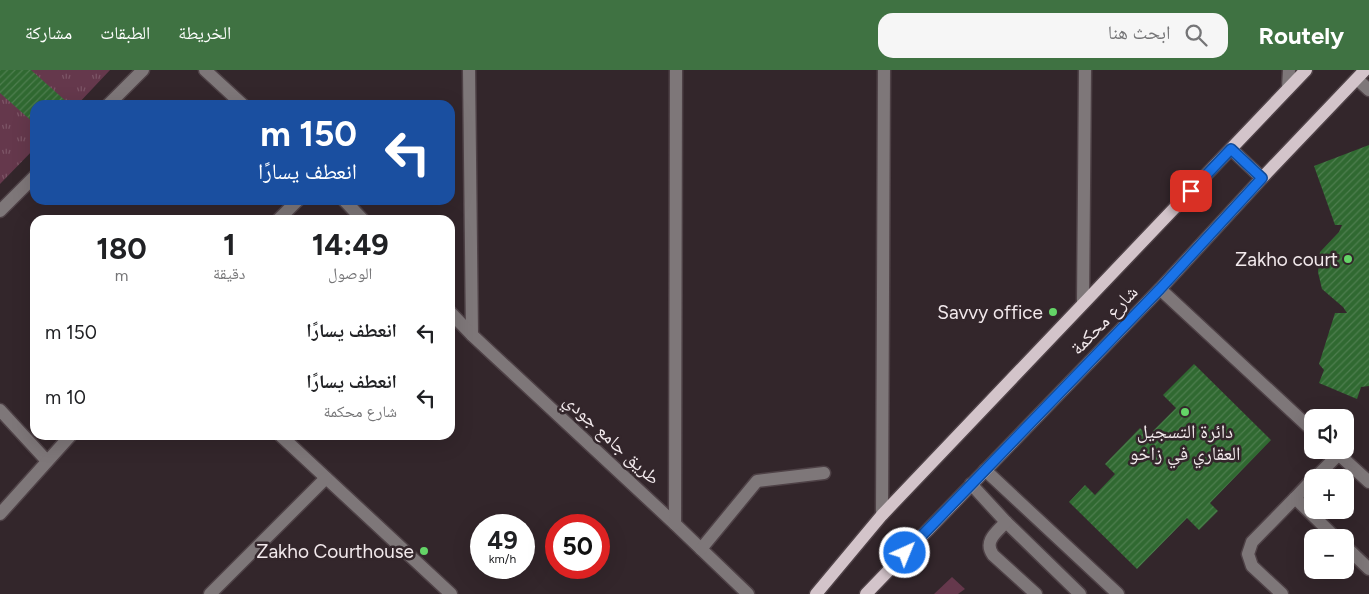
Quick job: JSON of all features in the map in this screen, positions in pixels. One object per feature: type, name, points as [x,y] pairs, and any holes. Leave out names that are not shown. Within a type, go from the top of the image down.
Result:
[{"type":"main road","name":"شارع محكمة","points":[[816,594],[882,515],[1306,70]]},
{"type":"main road","name":"شارع محكمة","points":[[866,594],[1160,289],[1361,74]]},
{"type":"main road","points":[[1231,149],[1262,178]]},
{"type":"street","points":[[113,100],[143,70]]},
{"type":"street","points":[[205,70],[238,100]]},
{"type":"street","points":[[469,70],[472,335]]},
{"type":"street","points":[[675,524],[676,70]]},
{"type":"street","points":[[882,515],[884,70]]},
{"type":"street","points":[[1083,304],[1085,70]]},
{"type":"street","points":[[1288,70],[1288,88]]},
{"type":"street","points":[[1361,74],[1369,90]]},
{"type":"street","points":[[0,211],[30,181]]},
{"type":"street","points":[[283,215],[293,205]]},
{"type":"street","points":[[349,205],[358,215]]},
{"type":"street","points":[[1160,289],[1304,423]]},
{"type":"street","name":"طريق جامع جودي","points":[[455,317],[748,594]]},
{"type":"street","points":[[0,410],[47,461]]},
{"type":"street","points":[[0,514],[66,440]]},
{"type":"street","points":[[285,440],[450,594]]},
{"type":"street","points":[[1322,469],[1330,459]]},
{"type":"street","points":[[1344,459],[1369,482]]},
{"type":"street","points":[[985,470],[1118,594]]},
{"type":"street","points":[[702,549],[757,481],[824,473]]},
{"type":"street","points":[[210,594],[326,478]]},
{"type":"street","points":[[971,484],[1006,522],[1080,594]]},
{"type":"street","points":[[1282,594],[1252,566],[1248,554],[1252,542],[1304,488]]},
{"type":"street","points":[[1295,498],[1327,529]]},
{"type":"street","points":[[1006,522],[989,542],[988,549],[1036,594]]},
{"type":"street","points":[[1354,555],[1369,569]]},
{"type":"green space","points":[[0,70],[110,70],[82,100],[30,100],[30,153],[0,184]]},
{"type":"green space","points":[[952,577],[965,589],[958,594],[934,594]]},
{"type":"building","points":[[0,70],[31,70],[65,100],[30,100],[30,120],[0,93]]},
{"type":"building","points":[[1369,145],[1369,386],[1361,387],[1357,399],[1319,383],[1324,370],[1319,364],[1335,313],[1347,313],[1343,307],[1322,289],[1318,272],[1320,252],[1339,232],[1342,225],[1335,225],[1314,166]]},
{"type":"building","points":[[1194,364],[1271,440],[1210,503],[1218,511],[1199,530],[1187,518],[1137,569],[1069,502],[1085,485],[1095,495],[1115,474],[1105,464],[1140,428],[1148,436],[1176,408],[1163,395]]},
{"type":"place","name":"Zakho court","points":[[1348,259]]},
{"type":"place","name":"Savvy office","points":[[1053,312]]},
{"type":"place","name":"دائرة التسجيل العقاري في زاخو","points":[[1185,412]]},
{"type":"place","name":"Zakho Courthouse","points":[[424,551]]},
{"type":"route","points":[[905,553],[1160,289],[1262,178],[1231,149],[1191,191]]}]
